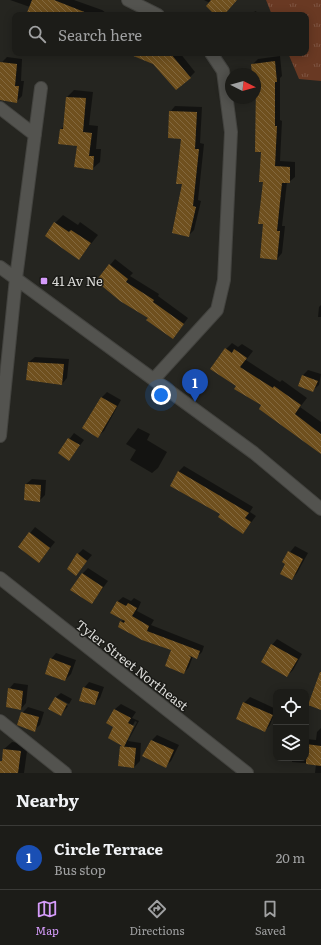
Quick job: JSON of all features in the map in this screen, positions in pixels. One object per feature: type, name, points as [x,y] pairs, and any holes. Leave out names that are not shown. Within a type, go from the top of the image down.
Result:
[{"type":"street","points":[[128,0],[152,12]]},
{"type":"street","points":[[154,380],[217,310],[224,280],[232,132],[223,71],[213,56]]},
{"type":"street","points":[[0,428],[16,278],[41,88]]},
{"type":"street","points":[[0,108],[35,135]]},
{"type":"street","points":[[0,267],[254,453],[321,509]]},
{"type":"street","name":"Tyler Street Northeast","points":[[0,578],[247,773]]},
{"type":"street","points":[[0,721],[66,773]]},
{"type":"green space","points":[[266,0],[321,0],[321,81],[299,79],[289,56],[309,56],[309,12],[271,12]]},
{"type":"building","points":[[32,0],[54,0],[84,12],[27,12]]},
{"type":"building","points":[[211,0],[237,0],[227,12],[212,12],[206,6]]},
{"type":"building","points":[[133,56],[173,56],[191,78],[176,90],[153,64]]},
{"type":"building","points":[[275,61],[277,82],[275,82],[275,126],[277,126],[275,166],[290,167],[290,183],[282,183],[277,231],[280,231],[277,260],[260,258],[263,224],[258,224],[263,182],[259,182],[261,152],[255,152],[256,104],[261,104],[261,68],[251,68],[251,64]]},
{"type":"building","points":[[0,62],[17,64],[15,86],[19,86],[17,103],[0,100]]},
{"type":"building","points":[[66,97],[86,98],[83,132],[92,133],[89,156],[94,156],[93,170],[74,167],[77,146],[58,144],[60,129],[63,129]]},
{"type":"building","points":[[169,111],[197,112],[195,149],[199,149],[193,206],[196,207],[189,237],[172,233],[182,184],[176,184],[181,139],[168,138]]},
{"type":"building","points":[[54,222],[69,232],[71,230],[91,243],[79,260],[45,236]]},
{"type":"building","points":[[109,264],[128,279],[126,282],[154,300],[153,302],[184,324],[173,339],[146,320],[148,318],[120,301],[96,281]]},
{"type":"building","points":[[225,348],[232,353],[234,349],[247,358],[240,367],[273,388],[274,386],[301,405],[295,414],[321,434],[321,454],[259,409],[261,405],[234,389],[236,386],[210,369]]},
{"type":"building","points":[[28,362],[64,364],[62,385],[26,380]]},
{"type":"building","points":[[302,375],[318,381],[313,392],[298,386]]},
{"type":"building","points":[[101,397],[117,406],[98,438],[82,428]]},
{"type":"building","points":[[68,438],[80,445],[69,461],[58,453]]},
{"type":"building","points":[[178,471],[249,513],[245,518],[251,522],[243,534],[218,517],[220,514],[170,486]]},
{"type":"building","points":[[25,484],[41,485],[40,502],[24,500]]},
{"type":"building","points":[[29,532],[50,548],[39,563],[18,547]]},
{"type":"building","points":[[288,551],[303,559],[292,580],[280,574],[285,564],[282,562]]},
{"type":"building","points":[[77,553],[87,561],[76,576],[67,569]]},
{"type":"building","points":[[82,573],[103,587],[92,604],[70,590]]},
{"type":"building","points":[[117,601],[126,606],[128,603],[137,608],[132,616],[149,626],[147,631],[200,651],[197,659],[188,655],[191,657],[184,674],[165,666],[171,650],[142,640],[118,627],[120,621],[124,623],[125,621],[110,613]]},
{"type":"building","points":[[271,644],[298,659],[287,677],[261,662]]},
{"type":"building","points":[[50,658],[71,666],[65,681],[45,674]]},
{"type":"building","points":[[321,672],[321,710],[309,705]]},
{"type":"building","points":[[83,687],[99,692],[95,705],[79,701]]},
{"type":"building","points":[[8,688],[23,691],[21,710],[6,707]]},
{"type":"building","points":[[55,697],[67,704],[61,716],[48,709]]},
{"type":"building","points":[[243,702],[273,715],[265,732],[236,719]]},
{"type":"building","points":[[114,709],[131,718],[128,723],[134,726],[124,747],[108,738],[113,727],[106,723]]},
{"type":"building","points":[[21,712],[39,717],[35,732],[17,725]]},
{"type":"building","points":[[151,740],[174,750],[166,768],[142,756]]},
{"type":"building","points":[[309,744],[321,746],[321,766],[306,764],[306,761],[309,761]]},
{"type":"building","points":[[120,746],[136,748],[134,768],[118,766]]},
{"type":"building","points":[[3,749],[21,751],[18,773],[0,773],[0,761],[2,761]]},
{"type":"place","name":"41 Av Ne","points":[[44,281]]},
{"type":"place","name":"Circle Terrace","points":[[195,402]]}]
